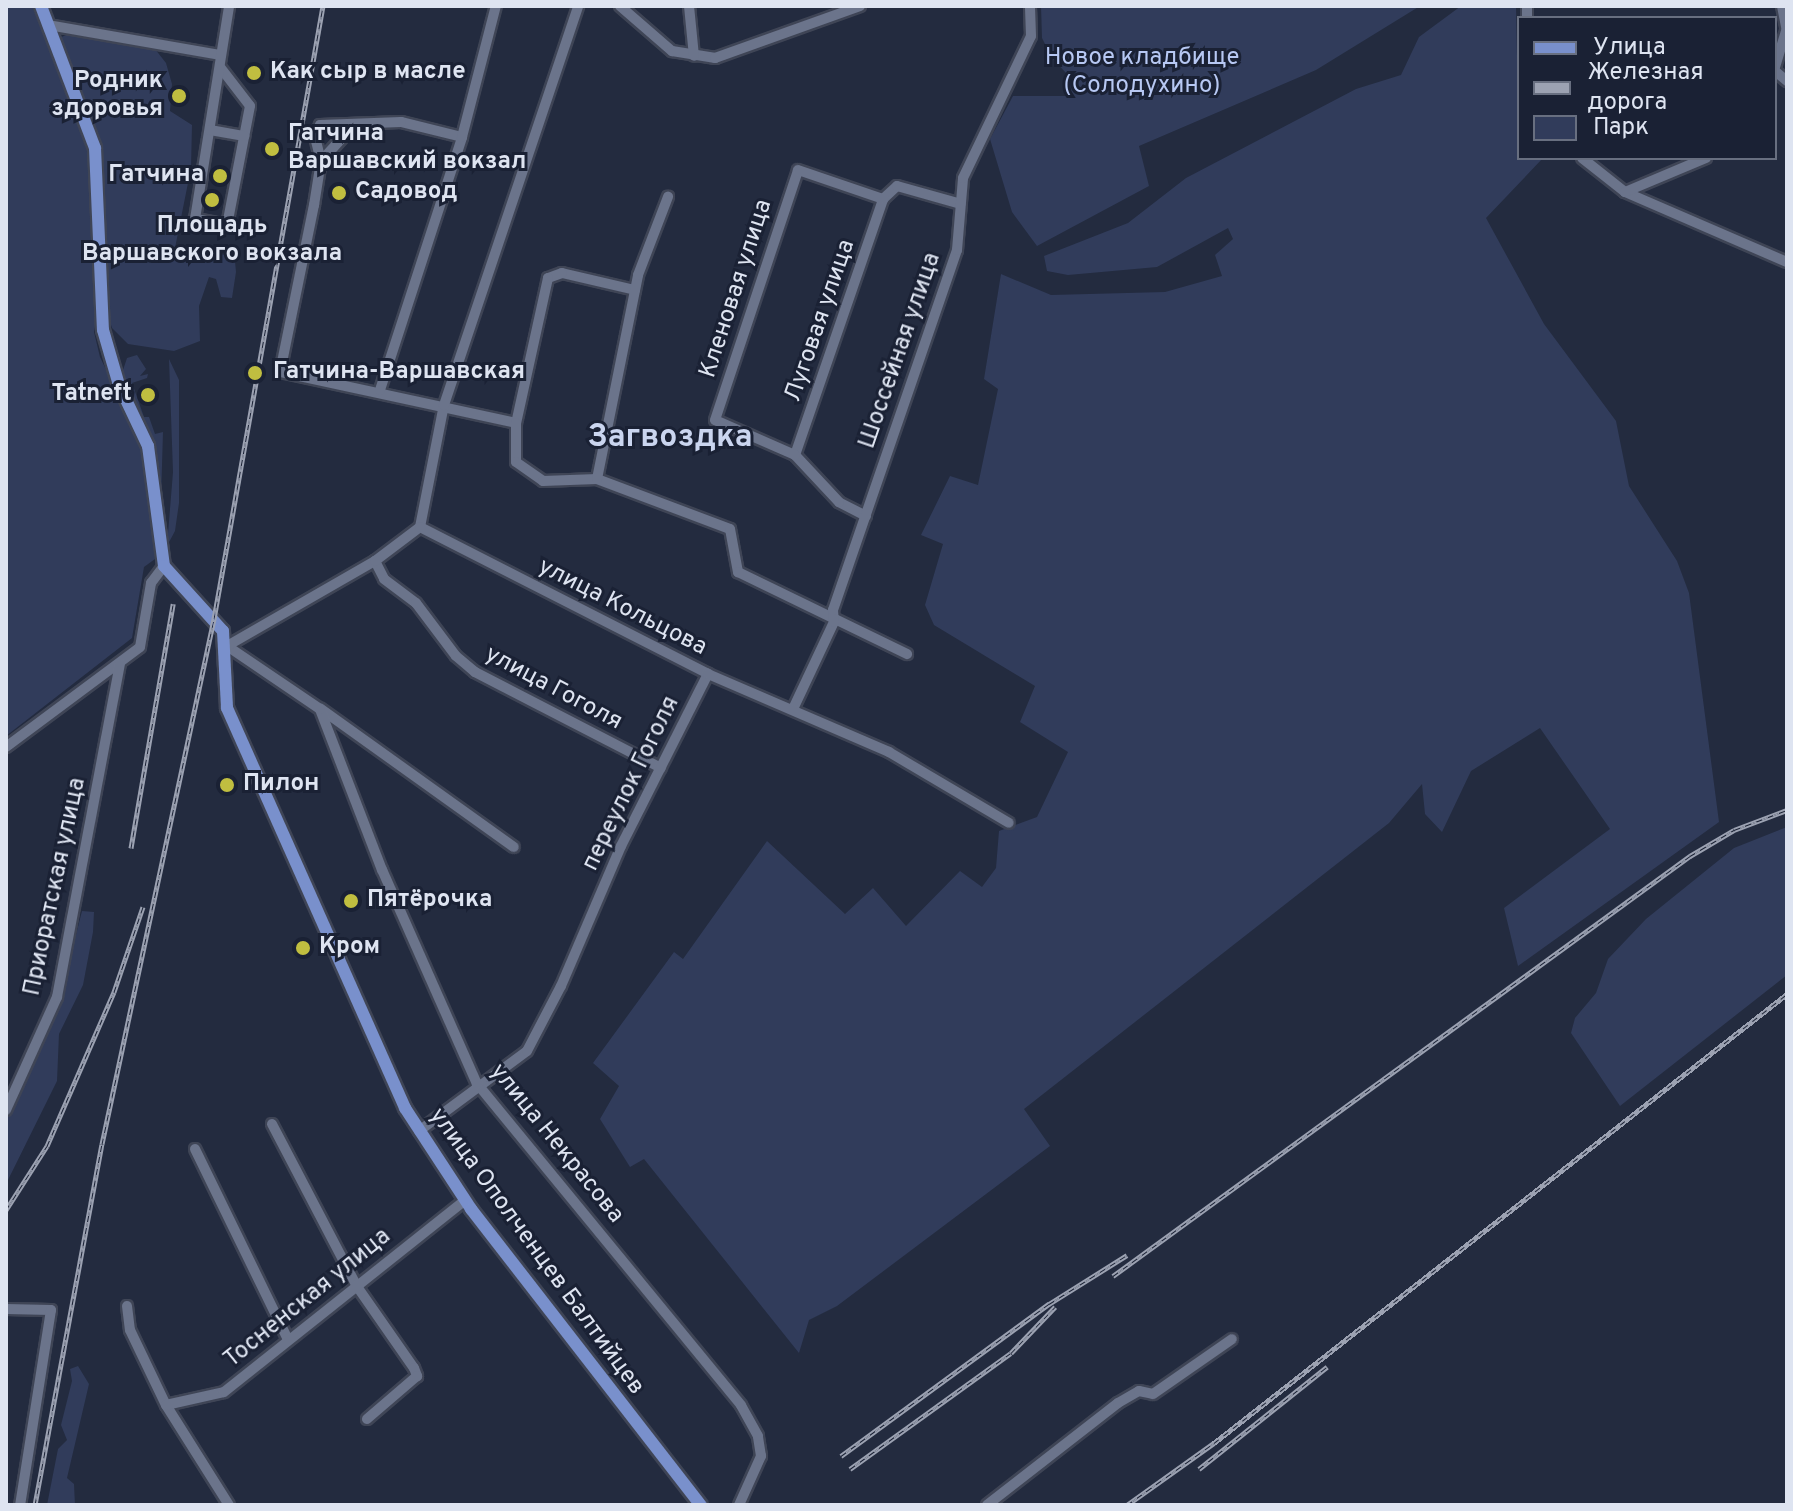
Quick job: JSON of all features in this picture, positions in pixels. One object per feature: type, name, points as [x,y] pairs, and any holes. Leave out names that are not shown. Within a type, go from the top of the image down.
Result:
[{"type":"main road","points":[[41,6],[95,148],[103,330],[119,385],[148,446],[164,566]]},
{"type":"main road","name":"улица Ополченцев Балтийцев","points":[[164,566],[208,612],[227,646],[227,708],[419,1131],[465,1200],[701,1505]]},
{"type":"street","points":[[220,67],[250,106],[227,225],[195,219],[229,6]]},
{"type":"street","points":[[380,390],[462,137],[496,6]]},
{"type":"street","points":[[514,847],[227,646],[375,561],[420,527],[444,405],[578,6]]},
{"type":"street","points":[[620,6],[672,51],[715,58],[860,6]]},
{"type":"street","points":[[689,6],[694,56]]},
{"type":"street","name":"Шоссейная улица","points":[[793,709],[834,622],[833,610],[957,250],[963,178],[1031,36],[1030,6]]},
{"type":"street","points":[[1777,63],[1787,31],[1782,6]]},
{"type":"street","points":[[48,25],[220,55]]},
{"type":"street","points":[[344,128],[326,122],[316,131],[321,161],[280,372],[380,390],[516,423]]},
{"type":"street","points":[[321,161],[344,128],[355,124],[401,122],[462,137]]},
{"type":"street","points":[[210,130],[244,136]]},
{"type":"street","points":[[1585,160],[1625,192],[1787,262]]},
{"type":"street","points":[[1625,192],[1701,160]]},
{"type":"street","name":"Кленовая улица","points":[[795,455],[715,420],[798,170],[883,199]]},
{"type":"street","points":[[883,199],[897,186],[961,204]]},
{"type":"street","points":[[597,479],[635,290],[668,197]]},
{"type":"street","name":"Луговая улица","points":[[795,455],[883,199]]},
{"type":"street","points":[[635,290],[562,273],[548,278],[516,423],[516,462],[543,481],[597,479],[730,529],[738,572],[834,622],[907,654]]},
{"type":"street","points":[[795,455],[839,502],[866,516]]},
{"type":"street","name":"улица Кольцова","points":[[420,527],[708,674],[889,752],[1009,823]]},
{"type":"street","name":"улица Гоголя","points":[[375,561],[384,579],[416,603],[456,656],[475,672],[661,768]]},
{"type":"street","points":[[6,747],[140,647],[151,583],[164,566]]},
{"type":"street","name":"Приоратская улица","points":[[6,1110],[57,997],[120,664]]},
{"type":"street","name":"переулок Гоголя","points":[[419,1131],[477,1084],[527,1051],[708,674]]},
{"type":"street","name":"улица Некрасова","points":[[320,709],[382,870],[477,1084],[741,1405],[758,1436],[761,1456],[739,1505]]},
{"type":"street","points":[[272,1124],[356,1285],[417,1376],[367,1419]]},
{"type":"street","points":[[195,1149],[288,1340]]},
{"type":"street","name":"Тосненская улица","points":[[166,1405],[224,1392],[465,1200]]},
{"type":"street","points":[[127,1306],[130,1330],[166,1405],[229,1505]]},
{"type":"street","points":[[6,1309],[51,1310],[20,1505]]},
{"type":"street","points":[[987,1505],[1118,1403],[1139,1391],[1153,1394],[1232,1339]]},
{"type":"green space","points":[[6,6],[32,6],[90,145],[99,303],[94,332],[100,357],[145,451],[155,559],[144,567],[132,638],[6,736]]},
{"type":"green space","name":"Новое кладбище (Солодухино)","points":[[1041,6],[1420,6],[1316,70],[1139,146],[1149,186],[1037,246],[1012,212],[990,139],[1013,96],[1067,96],[1074,75],[1067,74],[1052,58],[1042,38]]},
{"type":"green space","points":[[1461,6],[1516,6],[1517,160],[1541,160],[1486,218],[1544,324],[1616,421],[1629,486],[1677,561],[1689,593],[1719,822],[1518,966],[1504,908],[1610,829],[1540,728],[1471,771],[1442,832],[1425,814],[1422,784],[1389,823],[1024,1109],[1050,1146],[837,1306],[809,1320],[799,1353],[644,1159],[630,1167],[600,1119],[619,1086],[593,1063],[674,952],[683,959],[767,841],[845,914],[873,888],[906,926],[960,871],[982,887],[996,868],[999,831],[1037,817],[1068,752],[1020,722],[1035,686],[934,625],[925,605],[943,544],[921,535],[950,476],[978,485],[998,389],[984,379],[1001,274],[1051,295],[1165,292],[1222,276],[1215,255],[1233,239],[1228,228],[1157,267],[1068,275],[1047,271],[1044,256],[1128,223],[1186,178],[1356,89],[1401,75],[1419,37]]},
{"type":"green space","points":[[71,33],[155,49],[166,63],[172,84],[170,111],[192,125],[191,168],[175,248],[226,255],[235,261],[236,272],[232,298],[221,297],[216,279],[209,277],[199,306],[200,341],[174,351],[128,344],[112,328],[106,309],[102,183],[59,38]]},
{"type":"green space","points":[[137,355],[146,369],[140,376],[148,374],[147,378],[132,383],[144,417],[149,417],[155,434],[163,432],[161,499],[156,457],[122,373],[127,358]]},
{"type":"green space","points":[[169,359],[179,380],[179,503],[175,531],[167,546],[173,472]]},
{"type":"green space","points":[[1787,827],[1787,975],[1620,1106],[1571,1033],[1575,1018],[1596,993],[1608,959],[1646,919],[1734,848]]},
{"type":"green space","points":[[82,911],[94,912],[93,932],[83,985],[59,1034],[57,1081],[6,1184],[6,1121],[60,998]]},
{"type":"green space","points":[[78,1366],[89,1384],[67,1478],[74,1484],[75,1505],[47,1505],[58,1449],[67,1440],[61,1425],[72,1381],[70,1369]]},
{"type":"railway","points":[[35,1505],[102,1144],[214,619],[323,6]]},
{"type":"railway","points":[[131,848],[173,604]]},
{"type":"railway","points":[[1113,1276],[1690,856],[1734,830],[1787,810]]},
{"type":"railway","points":[[6,1210],[47,1146],[114,992],[143,907]]},
{"type":"railway","points":[[1127,1505],[1214,1443],[1787,994]]},
{"type":"railway","points":[[841,1456],[1049,1304],[1127,1255]]},
{"type":"railway","points":[[850,1469],[1011,1353],[1055,1307]]},
{"type":"railway","points":[[1199,1469],[1327,1367]]},
{"type":"place","name":"Как сыр в масле","points":[[254,73]]},
{"type":"place","name":"Родник здоровья","points":[[179,96]]},
{"type":"place","name":"Гатчина Варшавский вокзал","points":[[272,149]]},
{"type":"place","name":"Гатчина","points":[[220,176]]},
{"type":"place","name":"Садовод","points":[[339,193]]},
{"type":"place","name":"Площадь Варшавского вокзала","points":[[212,200]]},
{"type":"place","name":"Гатчина-Варшавская","points":[[255,373]]},
{"type":"place","name":"Tatneft","points":[[148,395]]},
{"type":"place","name":"Пилон","points":[[227,785]]},
{"type":"place","name":"Пятёрочка","points":[[351,901]]},
{"type":"place","name":"Кром","points":[[303,948]]},
{"type":"district","name":"Загвоздка","points":[[670,438]]}]
